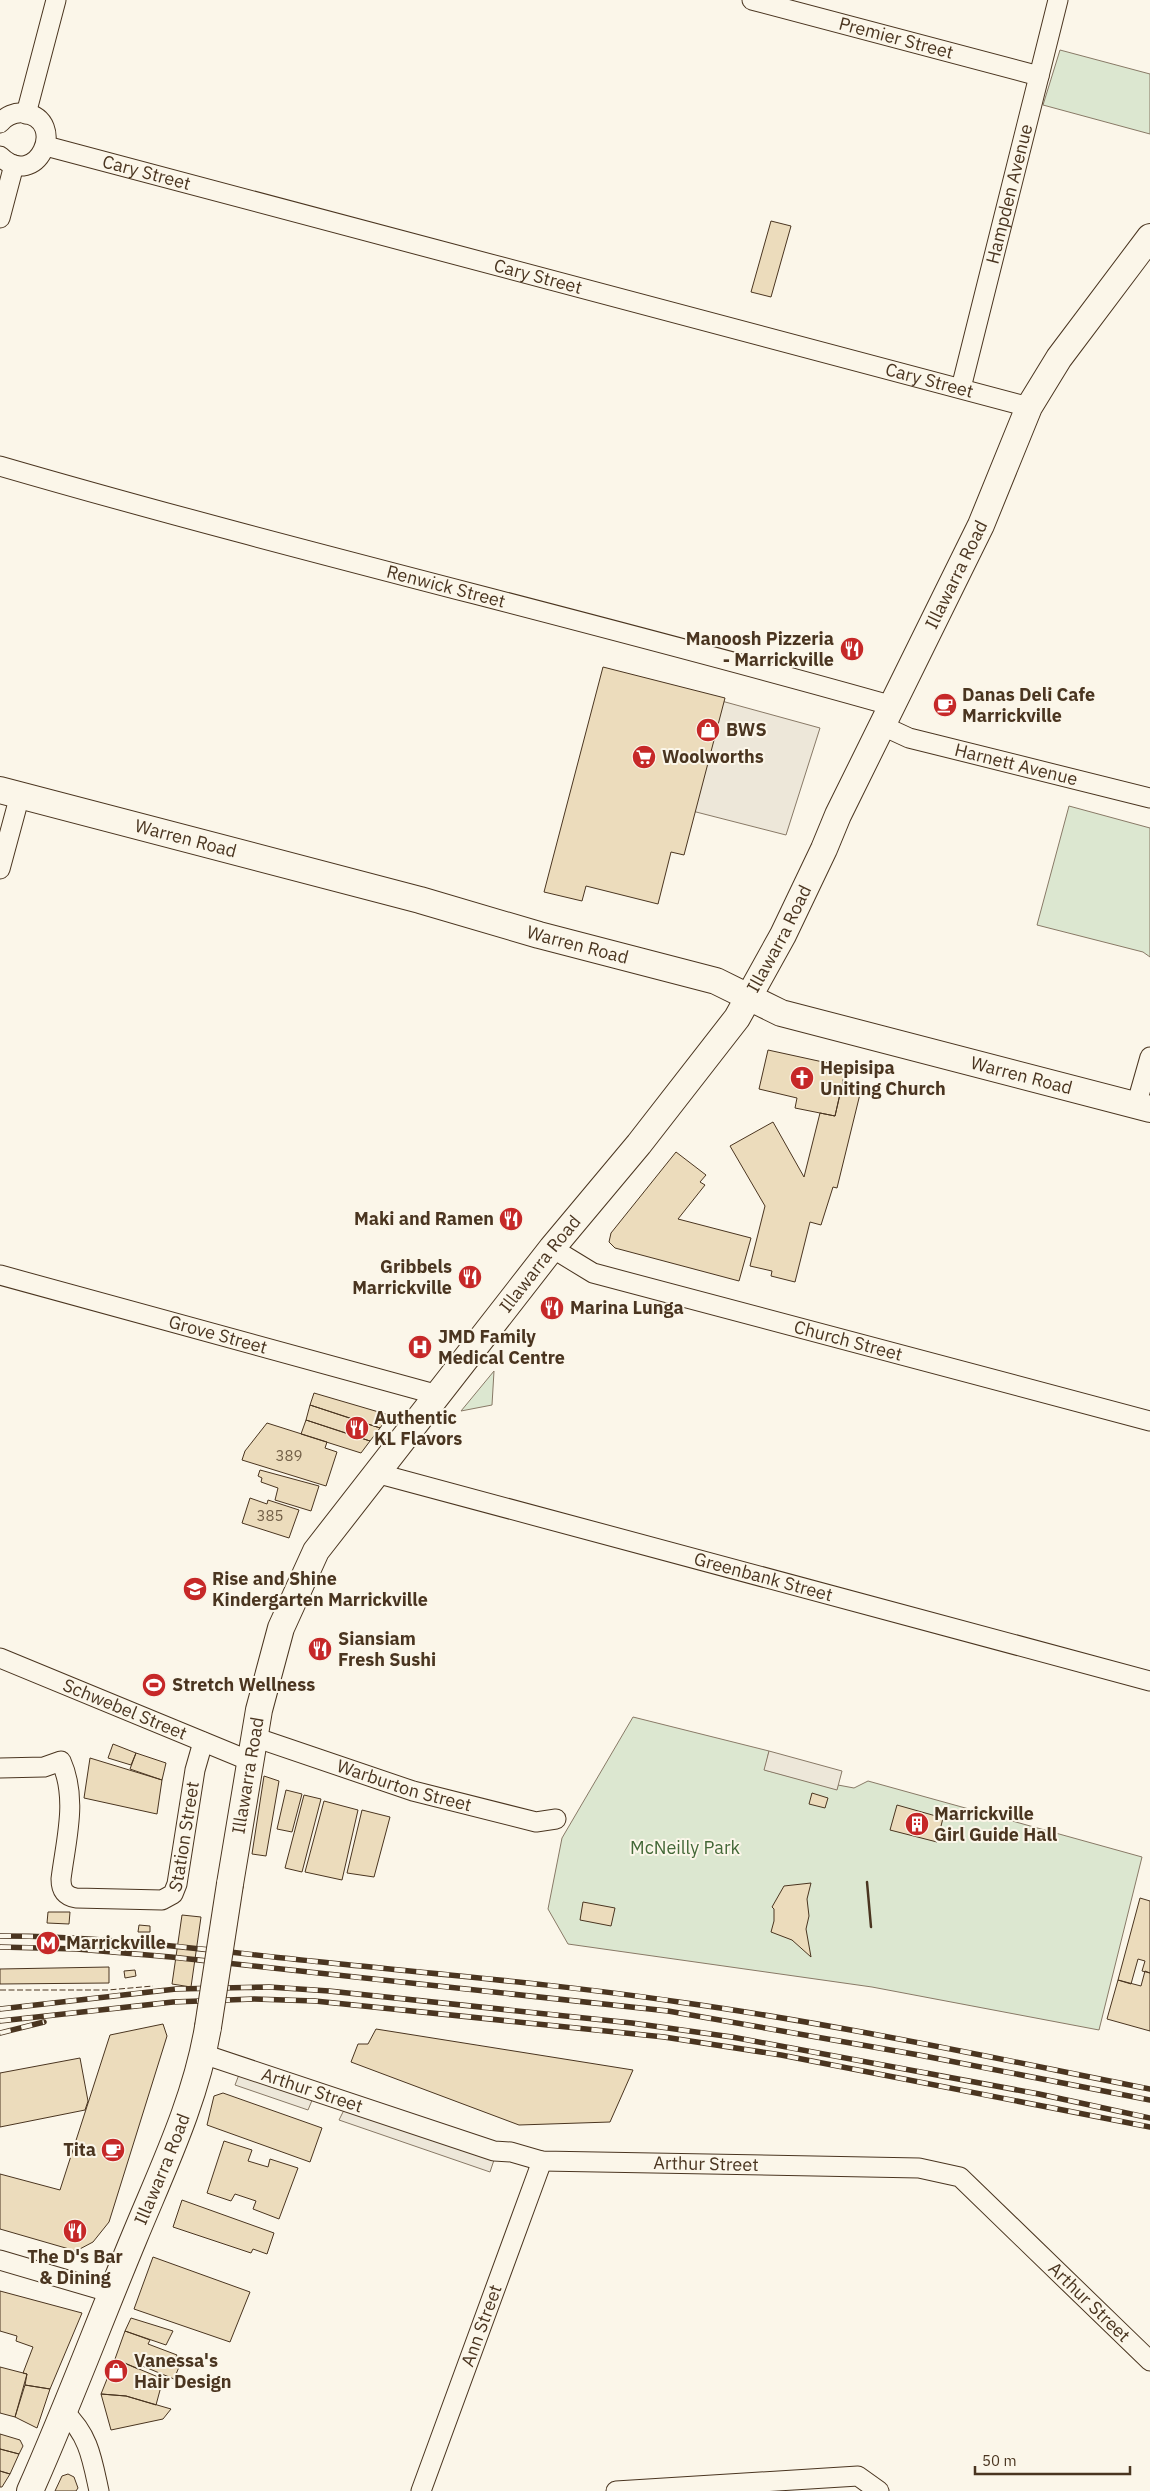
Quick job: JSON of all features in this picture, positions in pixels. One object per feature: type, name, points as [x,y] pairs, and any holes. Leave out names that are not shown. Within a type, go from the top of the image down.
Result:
[{"type":"main road","name":"Illawarra Road","points":[[30,2491],[64,2412],[185,2110],[203,2054],[252,1749],[281,1628],[305,1573],[316,1551],[376,1473],[552,1248],[639,1144],[732,1024],[783,935],[838,815],[981,525],[1029,407],[1058,358],[1150,237]]},
{"type":"main road","name":"Warren Road","points":[[10,793],[410,897],[539,935],[716,981],[781,1013],[1143,1108]]},
{"type":"street","points":[[26,114],[56,0]]},
{"type":"street","name":"Premier Street","points":[[752,0],[1039,76]]},
{"type":"street","name":"Hampden Avenue","points":[[961,388],[1058,0]]},
{"type":"street","points":[[0,123],[10,115],[26,114],[41,122],[45,130],[46,146],[43,154],[30,164],[7,160],[0,218]]},
{"type":"street","name":"Cary Street","points":[[46,146],[1029,407]]},
{"type":"street","name":"Renwick Street","points":[[0,466],[108,498],[749,665],[888,716]]},
{"type":"street","name":"Harnett Avenue","points":[[888,716],[909,738],[1150,798]]},
{"type":"street","points":[[0,869],[10,793]]},
{"type":"street","points":[[1143,1108],[1150,1057]]},
{"type":"street","name":"Church Street","points":[[552,1248],[593,1273],[1150,1421]]},
{"type":"street","name":"Grove Street","points":[[0,1275],[438,1395]]},
{"type":"street","name":"Greenbank Street","points":[[376,1473],[1150,1681]]},
{"type":"street","name":"Schwebel Street","points":[[0,1658],[203,1742],[252,1749]]},
{"type":"street","name":"Station Street","points":[[0,1768],[44,1767],[61,1761],[68,1778],[71,1797],[61,1879],[63,1891],[67,1895],[76,1898],[162,1900],[173,1894],[177,1884],[195,1770],[203,1742]]},
{"type":"street","name":"Warburton Street","points":[[252,1749],[536,1822],[556,1819]]},
{"type":"street","name":"Arthur Street","points":[[203,2054],[494,2151],[511,2152],[542,2161],[918,2168],[960,2178],[1150,2361]]},
{"type":"street","name":"Ann Street","points":[[421,2491],[542,2161]]},
{"type":"street","points":[[0,2260],[112,2293]]},
{"type":"street","points":[[64,2412],[81,2430],[90,2450],[99,2491]]},
{"type":"street","points":[[616,2491],[858,2476],[880,2491]]},
{"type":"green space","points":[[1060,50],[1150,74],[1150,134],[1043,105]]},
{"type":"green space","points":[[1069,806],[1150,828],[1150,957],[1143,952],[1037,925]]},
{"type":"green space","points":[[494,1371],[492,1405],[461,1411]]},
{"type":"green space","name":"McNeilly Park","points":[[633,1717],[769,1751],[765,1770],[837,1789],[838,1785],[854,1788],[868,1781],[1142,1857],[1099,2030],[872,1987],[568,1944],[548,1909],[562,1838]]},
{"type":"shaded area","points":[[605,669],[820,728],[786,835],[575,781]]},
{"type":"shaded area","points":[[769,1751],[842,1771],[837,1790],[764,1770]]},
{"type":"shaded area","points":[[240,2072],[313,2098],[308,2110],[235,2085]]},
{"type":"shaded area","points":[[344,2110],[494,2160],[490,2172],[339,2120]]},
{"type":"building","points":[[771,221],[791,226],[771,297],[751,292]]},
{"type":"building","name":"Woolworths","points":[[603,667],[725,698],[684,855],[671,852],[658,904],[586,886],[582,901],[544,892]]},
{"type":"building","name":"Hepisipa Uniting Church","points":[[768,1050],[846,1067],[835,1116],[795,1108],[797,1098],[759,1089]]},
{"type":"building","points":[[841,1090],[860,1094],[837,1188],[833,1187],[821,1225],[810,1222],[795,1282],[771,1276],[772,1271],[750,1266],[765,1206],[730,1146],[773,1122],[804,1177],[820,1113],[835,1116]]},
{"type":"building","points":[[676,1152],[706,1175],[700,1182],[705,1185],[678,1219],[751,1238],[739,1281],[615,1248],[609,1242],[611,1233]]},
{"type":"building","points":[[314,1393],[389,1415],[380,1428],[310,1405]]},
{"type":"building","points":[[310,1405],[380,1428],[370,1441],[306,1420]]},
{"type":"building","points":[[306,1420],[370,1441],[361,1453],[301,1434]]},
{"type":"building","points":[[267,1423],[327,1442],[325,1448],[337,1452],[326,1486],[242,1460],[245,1451]]},
{"type":"building","points":[[260,1470],[319,1486],[311,1511],[275,1500],[278,1488],[261,1482],[262,1478],[258,1476]]},
{"type":"building","points":[[250,1498],[267,1504],[268,1500],[299,1510],[289,1538],[242,1523]]},
{"type":"building","points":[[113,1744],[136,1753],[131,1765],[108,1758]]},
{"type":"building","points":[[136,1753],[166,1763],[162,1780],[130,1769]]},
{"type":"building","points":[[90,1758],[162,1780],[157,1814],[84,1798]]},
{"type":"building","points":[[264,1776],[279,1781],[266,1856],[252,1854]]},
{"type":"building","points":[[286,1790],[302,1794],[292,1832],[277,1829]]},
{"type":"building","points":[[812,1793],[828,1798],[825,1808],[809,1804]]},
{"type":"building","points":[[304,1795],[321,1799],[302,1872],[285,1868]]},
{"type":"building","points":[[324,1801],[358,1810],[342,1880],[305,1872]]},
{"type":"building","name":"Marrickville Girl Guide Hall","points":[[897,1805],[943,1818],[937,1842],[890,1830]]},
{"type":"building","points":[[362,1810],[390,1817],[374,1877],[347,1873]]},
{"type":"building","points":[[811,1883],[807,1899],[809,1916],[806,1929],[811,1957],[792,1940],[771,1932],[774,1921],[774,1909],[772,1907],[784,1886]]},
{"type":"building","points":[[1140,1898],[1150,1901],[1150,1973],[1142,1971],[1145,1961],[1138,1959],[1131,1984],[1118,1980]]},
{"type":"building","points":[[583,1902],[615,1908],[611,1926],[580,1920]]},
{"type":"building","points":[[48,1912],[70,1912],[69,1924],[47,1923]]},
{"type":"building","points":[[182,1915],[201,1917],[191,1987],[172,1984]]},
{"type":"building","points":[[139,1925],[150,1926],[150,1932],[138,1932]]},
{"type":"building","points":[[109,1967],[109,1983],[0,1984],[0,1969]]},
{"type":"building","points":[[135,1970],[136,1976],[125,1978],[124,1971]]},
{"type":"building","points":[[1145,1971],[1150,1973],[1150,2031],[1107,2019],[1118,1980],[1141,1986]]},
{"type":"building","points":[[163,2024],[167,2036],[109,2222],[93,2242],[76,2251],[0,2229],[0,2174],[60,2190],[110,2035]]},
{"type":"building","points":[[376,2029],[633,2070],[610,2122],[519,2125],[351,2062],[358,2044],[368,2044]]},
{"type":"building","points":[[80,2058],[88,2101],[85,2110],[0,2127],[0,2073]]},
{"type":"building","points":[[223,2093],[322,2128],[310,2162],[207,2125],[214,2096]]},
{"type":"building","points":[[224,2141],[252,2150],[248,2161],[268,2167],[270,2159],[298,2168],[279,2219],[253,2209],[256,2201],[235,2194],[231,2201],[207,2193]]},
{"type":"building","points":[[182,2200],[274,2233],[267,2254],[253,2249],[251,2253],[173,2227]]},
{"type":"building","points":[[153,2257],[250,2292],[230,2342],[134,2309]]},
{"type":"building","points":[[0,2291],[82,2313],[50,2389],[25,2385],[27,2374],[23,2373],[33,2347],[16,2341],[17,2336],[0,2331]]},
{"type":"building","points":[[131,2318],[173,2331],[166,2345],[125,2331]]},
{"type":"building","points":[[125,2331],[150,2340],[148,2344],[177,2355],[173,2365],[179,2367],[174,2379],[140,2365],[138,2369],[115,2359]]},
{"type":"building","points":[[115,2359],[163,2379],[156,2405],[126,2396],[101,2394]]},
{"type":"building","points":[[0,2367],[27,2374],[15,2417],[0,2413]]},
{"type":"building","points":[[25,2385],[50,2389],[37,2428],[15,2417]]},
{"type":"building","points":[[101,2394],[126,2396],[171,2409],[163,2419],[111,2430]]},
{"type":"building","points":[[0,2434],[20,2440],[23,2446],[19,2454],[0,2449]]},
{"type":"building","points":[[0,2449],[19,2454],[10,2474],[0,2471]]},
{"type":"building","points":[[0,2471],[10,2474],[2,2487],[0,2487]]},
{"type":"building","points":[[68,2474],[74,2477],[78,2488],[76,2491],[55,2491],[62,2476]]},
{"type":"railway","points":[[0,1936],[166,1945],[592,1990],[738,2011],[856,2031],[1150,2089]]},
{"type":"railway","points":[[0,1947],[77,1949],[171,1957],[668,2011],[919,2055],[1150,2100]]},
{"type":"railway","points":[[0,2009],[176,1989],[269,1987],[329,1991],[632,2023],[732,2037],[1039,2094],[1150,2118]]},
{"type":"railway","points":[[0,2021],[173,2002],[254,1999],[315,2001],[664,2037],[781,2055],[1150,2127]]},
{"type":"railway","points":[[0,2033],[44,2022]]},
{"type":"fence","points":[[0,1990],[108,1990],[153,1986]]},
{"type":"wall","points":[[867,1882],[871,1927]]},
{"type":"place","name":"Manoosh Pizzeria - Marrickville","points":[[852,649]]},
{"type":"place","name":"Danas Deli Cafe Marrickville","points":[[945,705]]},
{"type":"place","name":"BWS","points":[[708,730]]},
{"type":"place","name":"Woolworths","points":[[644,757]]},
{"type":"place","name":"Hepisipa Uniting Church","points":[[802,1078]]},
{"type":"place","name":"Maki and Ramen","points":[[511,1219]]},
{"type":"place","name":"Gribbels Marrickville","points":[[470,1277]]},
{"type":"place","name":"Marina Lunga","points":[[552,1308]]},
{"type":"place","name":"JMD Family Medical Centre","points":[[420,1347]]},
{"type":"place","name":"Authentic KL Flavors","points":[[357,1428]]},
{"type":"place","name":"Rise and Shine Kindergarten Marrickville","points":[[195,1589]]},
{"type":"place","name":"Siansiam Fresh Sushi","points":[[320,1649]]},
{"type":"place","name":"Stretch Wellness","points":[[154,1685]]},
{"type":"place","name":"Marrickville Girl Guide Hall","points":[[917,1824]]},
{"type":"place","name":"Marrickville","points":[[48,1943]]},
{"type":"place","name":"Tita","points":[[113,2150]]},
{"type":"place","name":"The D's Bar & Dining","points":[[75,2231]]},
{"type":"place","name":"Vanessa's Hair Design","points":[[116,2371]]}]
